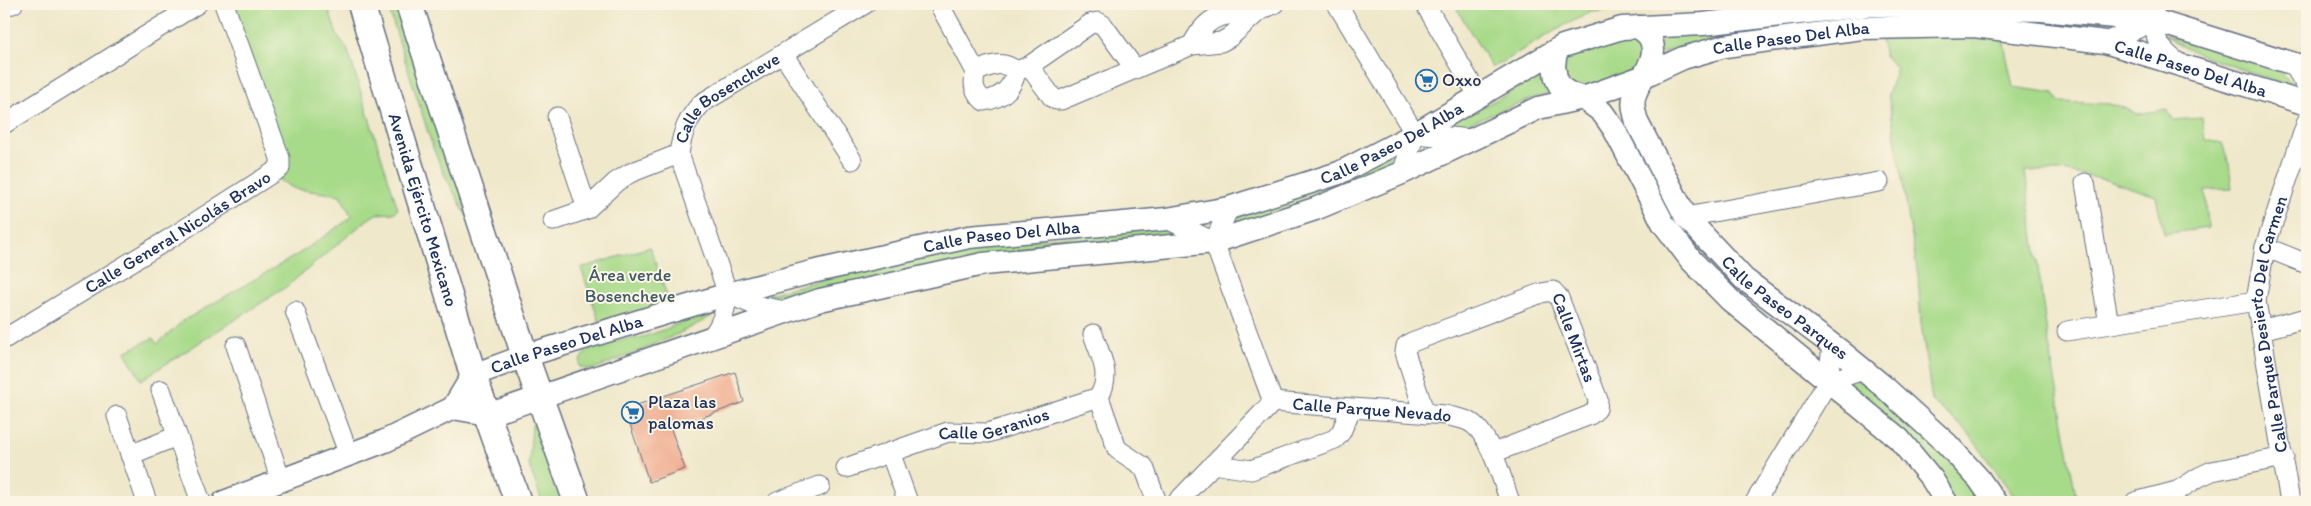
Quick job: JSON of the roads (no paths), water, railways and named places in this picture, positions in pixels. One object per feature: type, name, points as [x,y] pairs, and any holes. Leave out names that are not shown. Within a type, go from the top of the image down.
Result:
[{"type":"main road","name":"Avenida Ejército Mexicano","points":[[361,4],[473,375],[518,502]]},
{"type":"main road","points":[[409,4],[525,356],[577,502]]},
{"type":"street","points":[[4,5],[13,4]]},
{"type":"street","points":[[4,124],[197,4]]},
{"type":"street","name":"Calle General Nicolás Bravo","points":[[4,339],[169,239],[280,168],[280,158],[224,4]]},
{"type":"street","name":"Calle Bosencheve","points":[[728,294],[679,154],[681,137],[689,117],[702,103],[865,4]]},
{"type":"street","points":[[939,4],[976,72],[973,80],[974,88],[977,95],[984,101],[997,97],[1010,88],[1022,68],[1090,24],[1098,22],[1103,25],[1135,69]]},
{"type":"street","points":[[1337,4],[1415,134],[1402,173]]},
{"type":"street","points":[[1425,4],[1479,97]]},
{"type":"street","name":"Calle Paseo Del Alba","points":[[473,375],[525,356],[728,294],[812,272],[969,237],[1167,218],[1229,208],[1339,173],[1415,134],[1563,46],[1622,28],[1703,24],[1869,5],[2154,12],[2300,66]]},
{"type":"street","points":[[976,72],[999,64],[1022,68],[1056,100],[1061,100],[1192,45],[1221,42],[1267,7]]},
{"type":"street","points":[[2105,42],[2154,12],[2156,38],[2160,49],[2178,63]]},
{"type":"street","name":"Calle Paseo Del Alba","points":[[487,414],[540,398],[713,335],[820,300],[983,264],[1214,242],[1315,209],[1402,173],[1538,108],[1583,98],[1642,77],[1683,58],[1725,46],[1862,28],[1974,26],[2105,42],[2307,104]]},
{"type":"street","name":"Calle Paseo Parques","points":[[1639,27],[1650,38],[1653,51],[1652,62],[1642,77],[1634,99],[1634,111],[1637,122],[1686,217],[1744,279],[1863,370],[1947,444],[1979,479],[1996,502]]},
{"type":"street","name":"Calle Paseo Parques","points":[[1556,50],[1554,66],[1556,78],[1561,88],[1583,98],[1602,112],[1614,129],[1663,223],[1691,260],[1730,300],[1899,439],[1932,479],[1946,502]]},
{"type":"street","points":[[783,54],[852,160]]},
{"type":"street","points":[[2300,66],[2307,87]]},
{"type":"street","points":[[557,117],[587,209]]},
{"type":"street","name":"Calle Parque Desierto Del Carmen","points":[[2290,502],[2284,457],[2256,301],[2265,247],[2307,121]]},
{"type":"street","points":[[1415,134],[1472,139]]},
{"type":"street","points":[[553,221],[587,209],[616,182],[630,173],[679,154]]},
{"type":"street","points":[[1686,217],[1879,182]]},
{"type":"street","points":[[2085,184],[2109,324]]},
{"type":"street","points":[[1167,218],[1214,242],[1229,208]]},
{"type":"street","name":"Calle Parque Nevado","points":[[1214,242],[1273,402]]},
{"type":"street","points":[[2265,247],[2307,264]]},
{"type":"street","name":"Calle Mirtas","points":[[1425,414],[1405,352],[1406,346],[1412,342],[1541,293],[1553,291],[1559,298],[1598,400],[1597,409],[1590,415],[1493,453]]},
{"type":"street","points":[[713,335],[723,319],[728,294],[754,305],[786,311]]},
{"type":"street","points":[[2067,331],[2256,301]]},
{"type":"street","points":[[295,311],[349,455]]},
{"type":"street","points":[[2261,330],[2307,318]]},
{"type":"street","points":[[1093,334],[1107,374],[1105,386],[1099,397],[1117,449],[1144,467],[1158,502]]},
{"type":"street","points":[[1756,502],[1828,382],[1832,345]]},
{"type":"street","points":[[236,346],[281,481]]},
{"type":"street","points":[[1828,382],[1863,370]]},
{"type":"street","points":[[224,502],[385,441],[453,408],[473,375]]},
{"type":"street","points":[[161,390],[201,502]]},
{"type":"street","name":"Calle Geranios","points":[[846,468],[948,432],[988,433],[1099,397]]},
{"type":"street","name":"Calle Parque Nevado","points":[[1273,402],[1445,415],[1470,421],[1484,437],[1493,453]]},
{"type":"street","name":"Calle Parque Nevado","points":[[1177,502],[1273,402]]},
{"type":"street","points":[[453,408],[487,414]]},
{"type":"street","points":[[1213,464],[1251,470],[1335,439],[1341,432],[1351,409]]},
{"type":"street","points":[[117,416],[147,502]]},
{"type":"street","points":[[130,455],[177,436]]},
{"type":"street","points":[[890,452],[908,502]]},
{"type":"street","points":[[1493,453],[1510,502]]},
{"type":"street","points":[[2136,502],[2176,491],[2212,471],[2284,457]]},
{"type":"street","points":[[777,502],[820,486]]},
{"type":"place","name":"Oxxo","points":[[1426,80]]},
{"type":"place","name":"Plaza las palomas","points":[[632,412]]},
{"type":"park label","name":"Área verde Bosencheve","points":[[630,285]]}]
